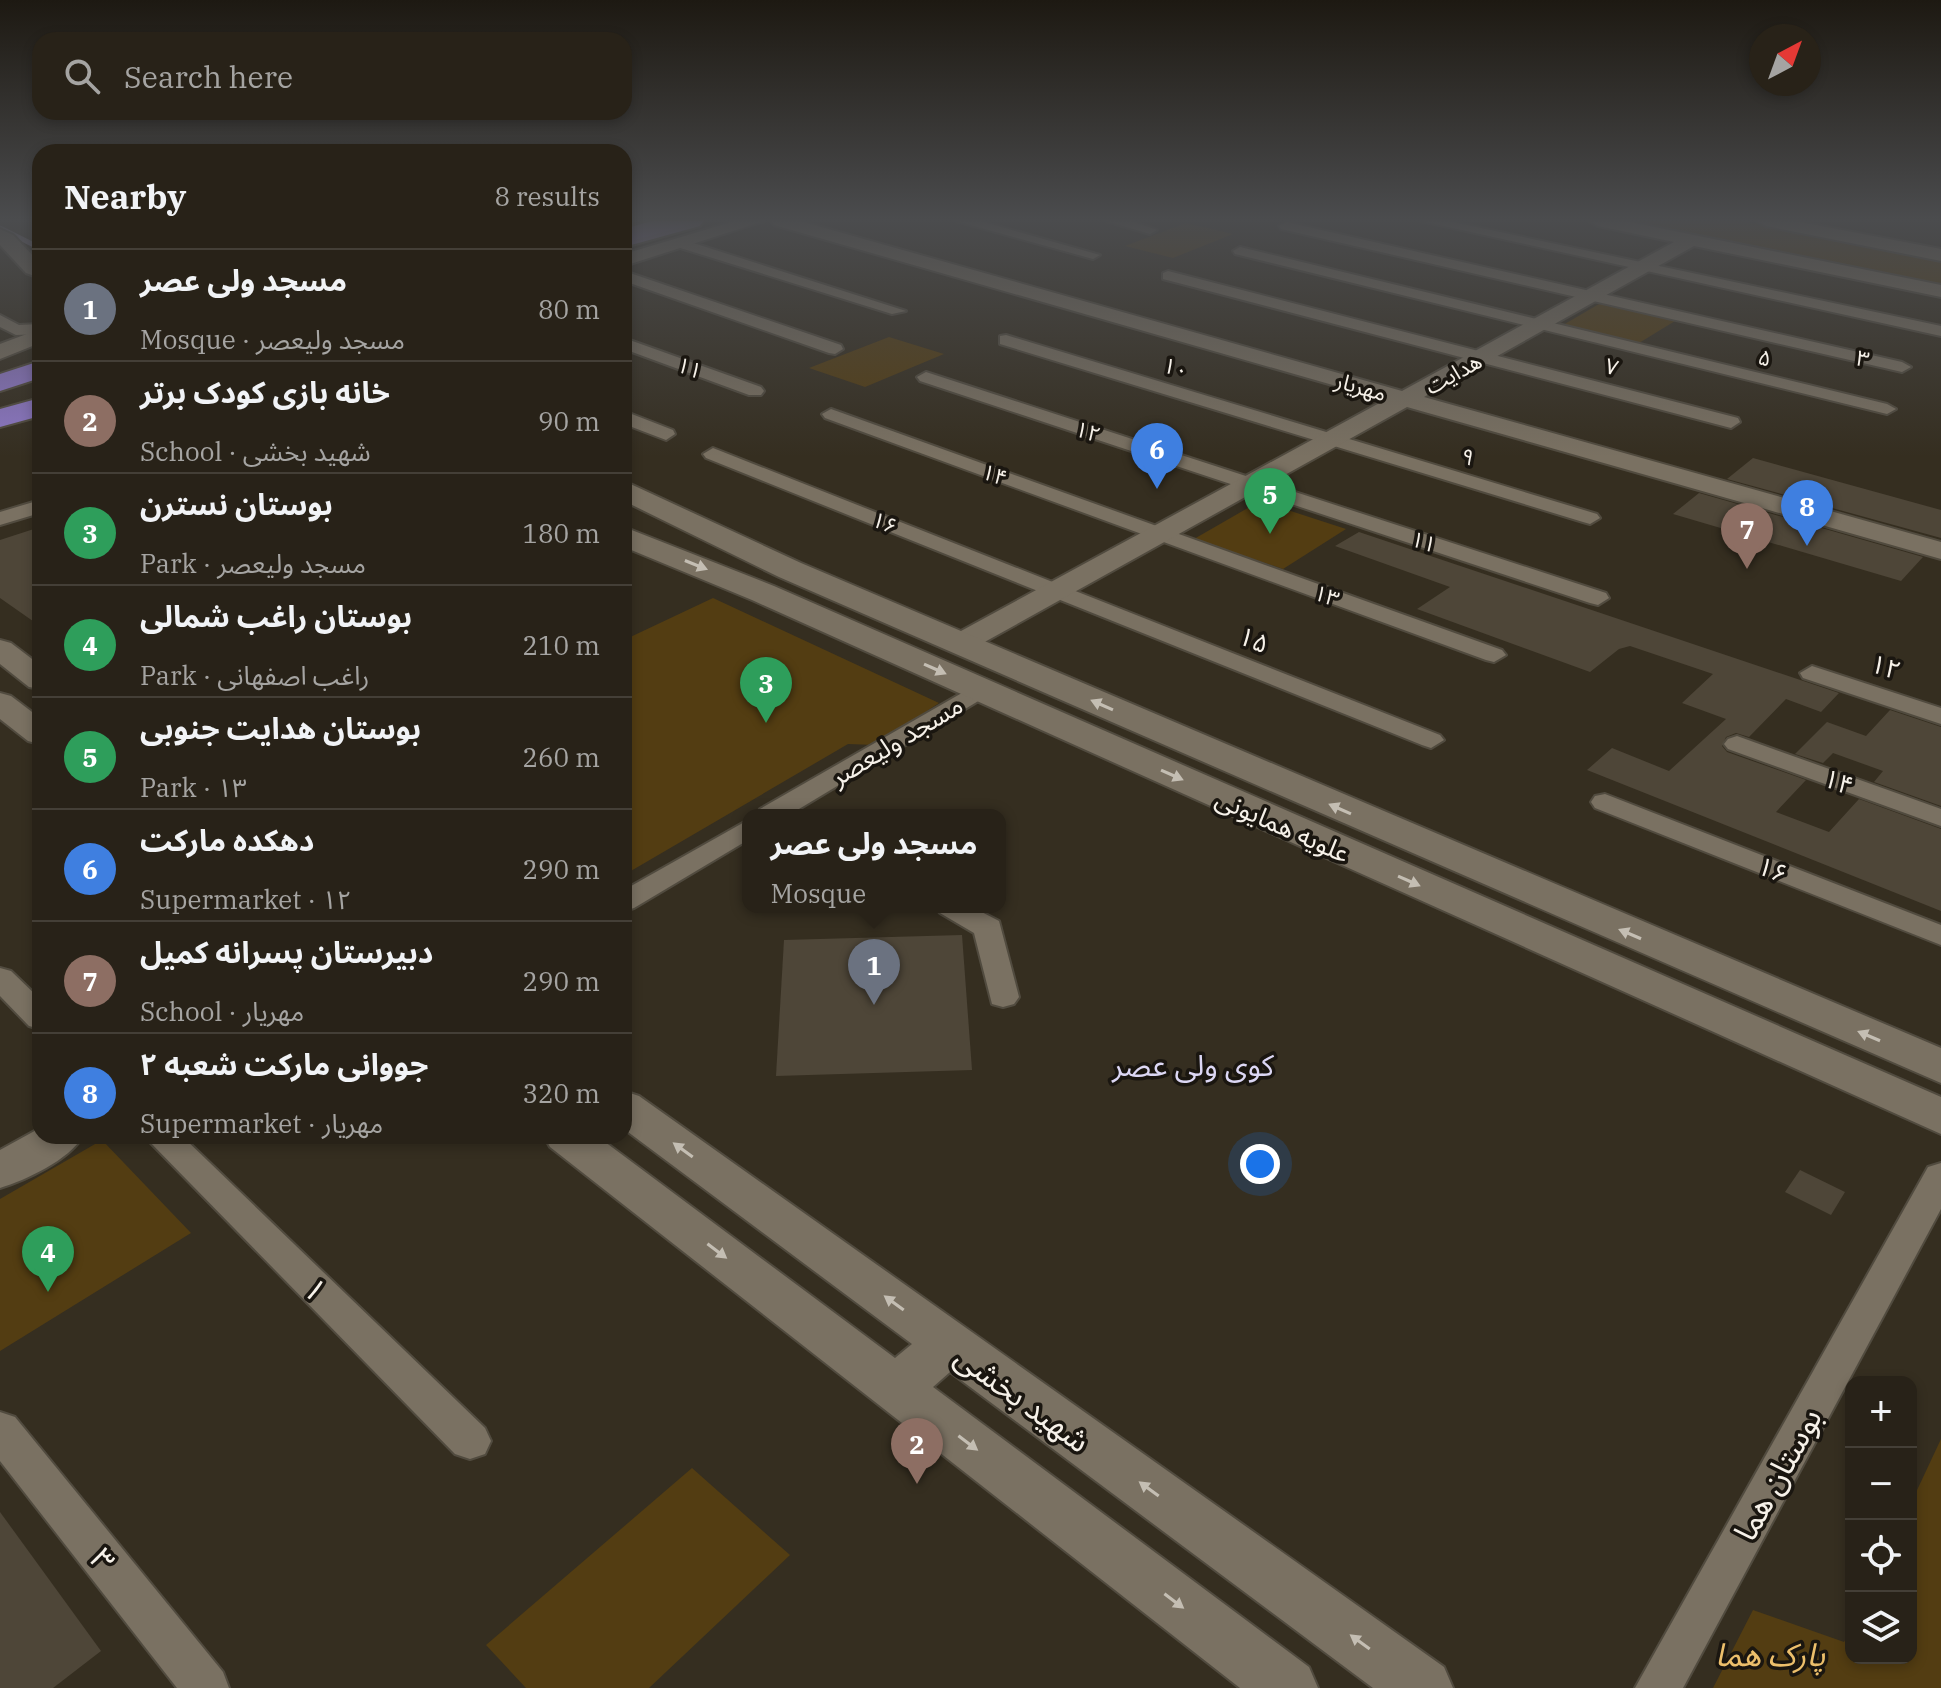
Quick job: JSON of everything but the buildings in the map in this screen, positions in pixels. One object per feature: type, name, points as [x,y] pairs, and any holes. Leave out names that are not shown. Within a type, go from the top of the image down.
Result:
[{"type":"highway","points":[[0,383],[32,372]]},
{"type":"highway","points":[[0,394],[32,385]]},
{"type":"highway","points":[[0,408],[32,398]]},
{"type":"highway","points":[[0,418],[32,409]]},
{"type":"main road","name":"علویه همایونی","points":[[632,494],[790,570],[1941,1067]]},
{"type":"main road","name":"علویه همایونی","points":[[632,539],[981,689],[1941,1117]]},
{"type":"street","points":[[693,300],[835,349]]},
{"type":"street","points":[[867,300],[898,311]]},
{"type":"street","name":"مهریار","points":[[1057,300],[1941,551]]},
{"type":"street","name":"۷","points":[[1260,300],[1731,422]]},
{"type":"street","name":"۵","points":[[1440,300],[1887,409]]},
{"type":"street","name":"هدایت","points":[[961,643],[1584,300]]},
{"type":"street","name":"۳","points":[[1608,300],[1902,367]]},
{"type":"street","points":[[1793,300],[1941,331]]},
{"type":"street","points":[[0,320],[19,343],[0,361]]},
{"type":"street","name":"۱۰","points":[[1006,340],[1332,440]]},
{"type":"street","name":"۱۱","points":[[632,346],[755,391]]},
{"type":"street","name":"۱۲","points":[[926,377],[1250,485]]},
{"type":"street","name":"۱۴","points":[[831,414],[1159,534]]},
{"type":"street","points":[[632,420],[666,434]]},
{"type":"street","name":"۹","points":[[1332,440],[1590,518]]},
{"type":"street","name":"۱۶","points":[[713,454],[1057,591]]},
{"type":"street","name":"۱۱","points":[[1250,485],[1598,598]]},
{"type":"street","points":[[0,519],[32,509]]},
{"type":"street","name":"۱۳","points":[[1159,534],[1494,655]]},
{"type":"street","name":"۱۵","points":[[1057,591],[1431,740]]},
{"type":"street","points":[[0,649],[32,674]]},
{"type":"street","name":"۱۲","points":[[1812,673],[1941,716]]},
{"type":"street","name":"مسجد ولیعصر","points":[[784,809],[981,689]]},
{"type":"street","points":[[0,703],[32,728]]},
{"type":"street","name":"۱۴","points":[[1737,744],[1941,818]]},
{"type":"street","name":"۱۶","points":[[1605,802],[1941,936]]},
{"type":"street","points":[[632,897],[742,832]]},
{"type":"street","points":[[961,913],[988,928],[1003,997]]},
{"type":"street","points":[[0,978],[32,1010]]},
{"type":"street","name":"شهید بخشی","points":[[632,1113],[1423,1688]]},
{"type":"street","points":[[0,1171],[47,1144]]},
{"type":"street","name":"۱","points":[[169,1144],[470,1441]]},
{"type":"street","points":[[576,1144],[1288,1688]]},
{"type":"street","name":"بوستان هما","points":[[1658,1688],[1941,1176]]},
{"type":"street","points":[[896,1388],[949,1343]]},
{"type":"street","name":"۳","points":[[0,1430],[206,1688]]},
{"type":"green space","points":[[1599,304],[1675,321],[1639,343],[1563,325]]},
{"type":"green space","points":[[889,337],[944,354],[865,387],[809,368]]},
{"type":"green space","points":[[1260,501],[1346,529],[1283,569],[1194,539]]},
{"type":"green space","points":[[713,598],[939,703],[876,745],[848,744],[632,870],[632,636]]},
{"type":"green space","points":[[95,1144],[106,1144],[191,1233],[0,1351],[0,1199]]},
{"type":"green space","name":"پارک هما","points":[[1941,1439],[1941,1688],[1713,1688],[1753,1610],[1845,1640],[1845,1664],[1917,1664],[1917,1490]]},
{"type":"green space","points":[[692,1468],[790,1555],[649,1688],[526,1688],[486,1645]]},
{"type":"place","name":"دهکده مارکت","points":[[1157,489]]},
{"type":"place","name":"بوستان هدایت جنوبی","points":[[1270,534]]},
{"type":"place","name":"جووانی مارکت شعبه ۲","points":[[1807,546]]},
{"type":"place","name":"دبیرستان پسرانه کمیل","points":[[1747,569]]},
{"type":"place","name":"بوستان نسترن","points":[[766,723]]},
{"type":"place","name":"مسجد ولی عصر","points":[[874,1005]]},
{"type":"place","name":"بوستان راغب شمالی","points":[[48,1292]]},
{"type":"place","name":"خانه بازی کودک برتر","points":[[917,1484]]},
{"type":"district","name":"کوی ولی عصر","points":[[1193,1064]]}]
